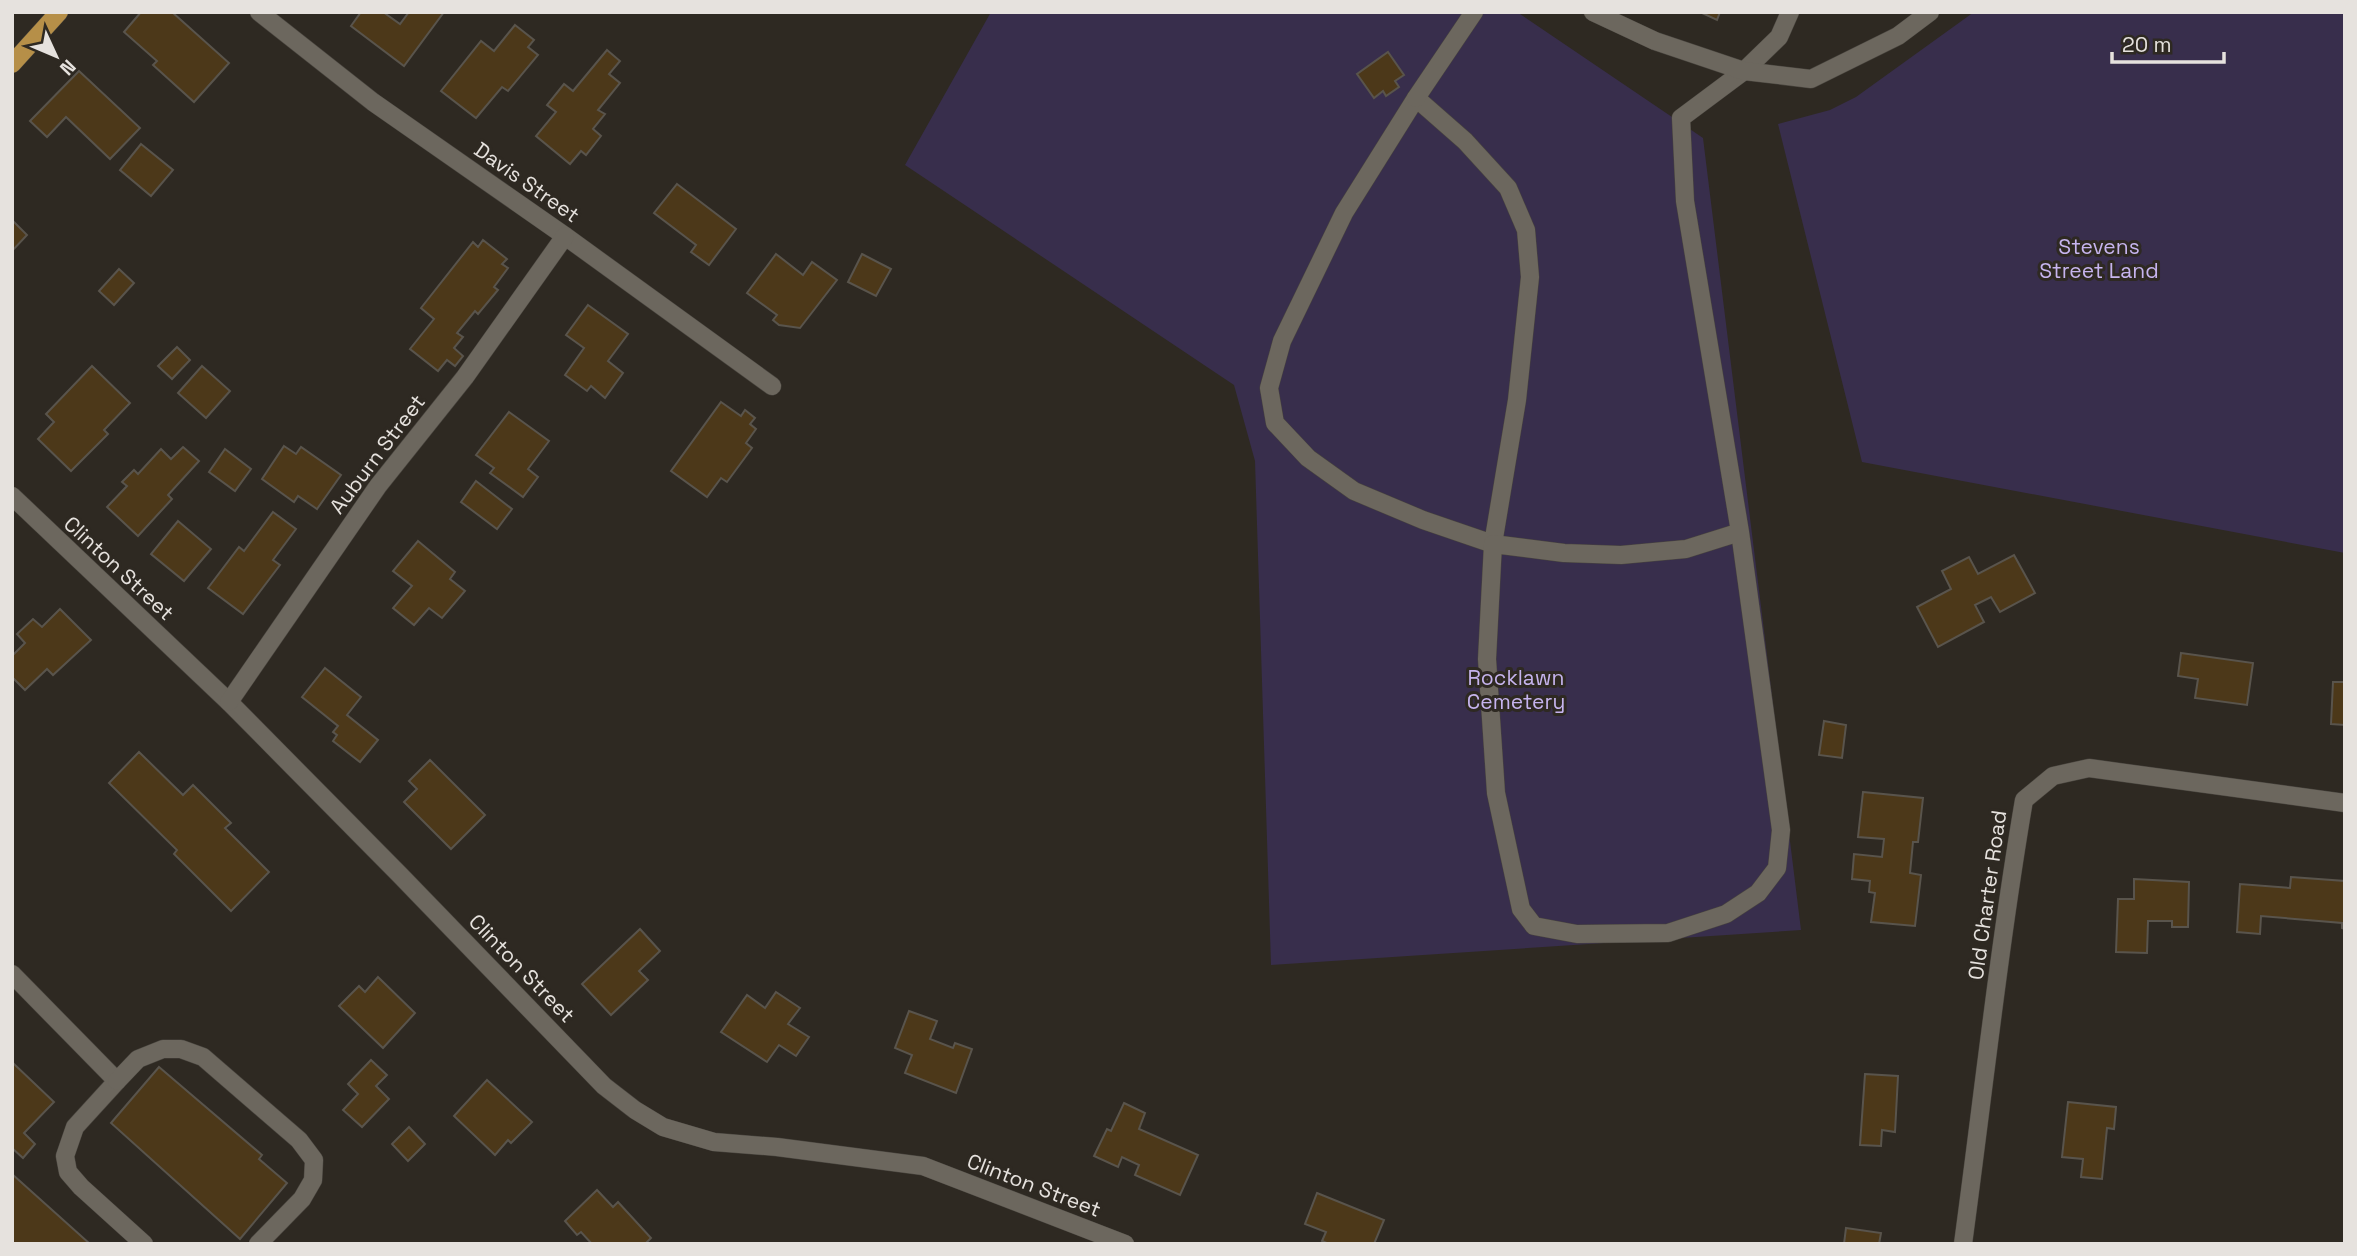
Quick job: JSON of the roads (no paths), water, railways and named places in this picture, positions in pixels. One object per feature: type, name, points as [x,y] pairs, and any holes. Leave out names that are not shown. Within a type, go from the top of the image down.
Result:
[{"type":"main road","points":[[12,64],[59,12]]},
{"type":"street","name":"Davis Street","points":[[259,12],[373,102],[565,236],[772,386]]},
{"type":"street","points":[[1474,12],[1344,213],[1282,341],[1269,388],[1275,423],[1307,458],[1354,491],[1423,520],[1493,544],[1564,554],[1621,555],[1686,549],[1740,532]]},
{"type":"street","points":[[1593,12],[1655,41],[1744,71],[1811,79],[1898,36],[1930,12]]},
{"type":"street","points":[[1416,98],[1465,141],[1508,188],[1526,230],[1530,277],[1517,400],[1493,544],[1487,659],[1495,779],[1508,856],[1521,909],[1534,926],[1577,934],[1668,933],[1726,914],[1758,894],[1777,868],[1781,830],[1740,532],[1685,201],[1681,118],[1744,71],[1779,37],[1790,12]]},
{"type":"street","name":"Auburn Street","points":[[229,702],[378,486],[465,377],[565,236]]},
{"type":"street","name":"Clinton Street","points":[[12,496],[229,702],[400,873],[604,1086],[635,1110],[663,1127],[714,1142],[777,1147],[923,1166],[1125,1244]]},
{"type":"street","name":"Old Charter Road","points":[[1963,1244],[1989,1059],[2007,898],[2024,800],[2053,776],[2089,768],[2345,803]]},
{"type":"street","points":[[12,974],[117,1081]]},
{"type":"street","points":[[144,1244],[81,1187],[68,1172],[65,1156],[75,1127],[117,1081],[138,1059],[163,1049],[181,1049],[203,1058],[299,1140],[314,1160],[313,1180],[302,1199],[258,1244]]},
{"type":"park label","name":"Stevens Street Land","points":[[2099,258]]},
{"type":"park label","name":"Rocklawn Cemetery","points":[[1516,689]]}]
